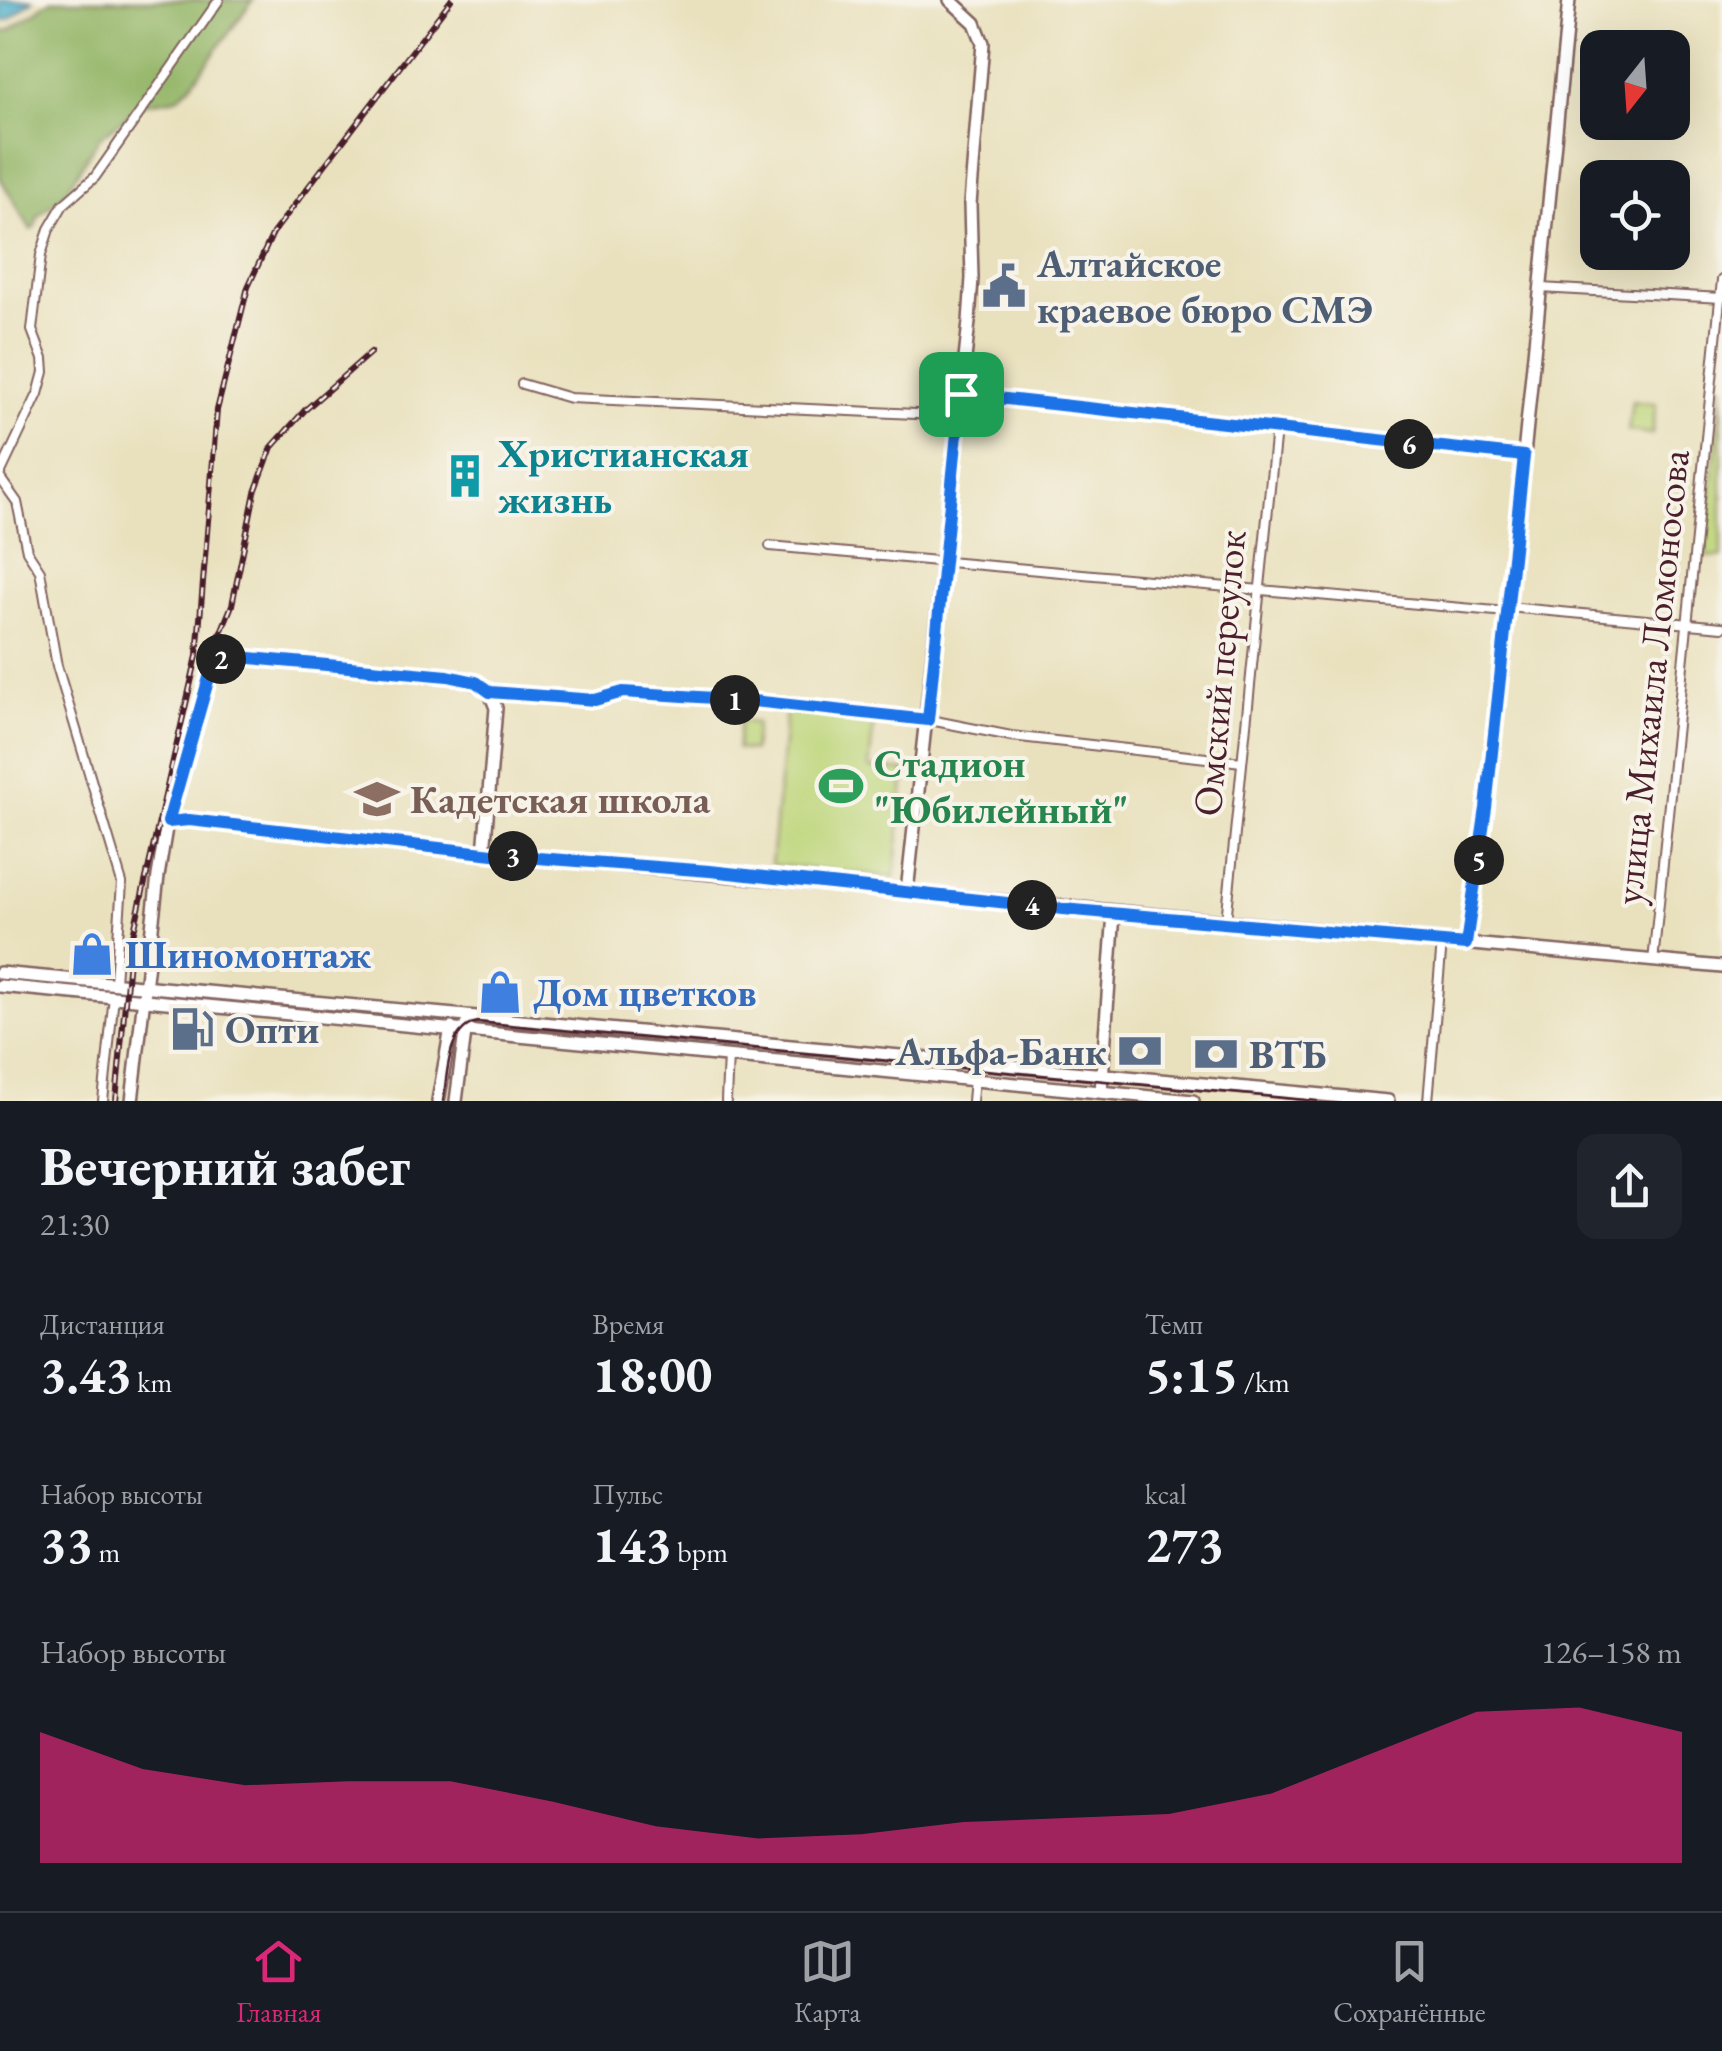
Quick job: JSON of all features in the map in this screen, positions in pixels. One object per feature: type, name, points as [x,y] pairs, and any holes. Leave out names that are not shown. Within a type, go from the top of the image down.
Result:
[{"type":"street","points":[[104,1101],[122,883],[57,666],[40,571],[26,547],[17,502],[4,488],[0,476],[38,394],[44,372],[32,330],[42,255],[50,228],[64,205],[95,177],[220,0]]},
{"type":"street","points":[[907,892],[972,278],[970,204],[983,43],[975,23],[950,0]]},
{"type":"street","points":[[1466,944],[1508,610],[1568,0]]},
{"type":"street","name":"улица Михаила Ломоносова","points":[[1652,962],[1722,280]]},
{"type":"street","points":[[1540,288],[1721,298]]},
{"type":"street","points":[[522,384],[570,398],[959,416]]},
{"type":"street","points":[[961,394],[1524,456]]},
{"type":"street","name":"Омский переулок","points":[[1226,923],[1276,429]]},
{"type":"street","points":[[770,546],[1259,592],[1722,627]]},
{"type":"street","points":[[132,1101],[143,991],[168,822],[210,674],[218,660],[244,656],[448,676],[476,682],[490,692],[595,700],[623,692],[744,700],[1242,762]]},
{"type":"street","points":[[484,852],[496,708],[490,692]]},
{"type":"street","points":[[168,822],[189,820],[1114,913],[1722,968]]},
{"type":"street","points":[[1102,1092],[1114,913]]},
{"type":"street","points":[[1428,1101],[1442,942]]},
{"type":"street","points":[[0,972],[114,989]]},
{"type":"street","points":[[0,986],[143,991],[451,1028],[466,1023],[1388,1101]]},
{"type":"street","points":[[210,998],[354,1004],[466,1023],[728,1055],[1193,1101]]},
{"type":"street","points":[[352,1018],[354,1004]]},
{"type":"street","points":[[456,1101],[466,1023]]},
{"type":"street","points":[[438,1101],[451,1028]]},
{"type":"street","points":[[726,1101],[728,1055]]},
{"type":"street","points":[[972,1101],[974,1063]]},
{"type":"green space","points":[[51,0],[253,0],[191,85],[177,98],[142,104],[99,138],[64,194],[38,216],[31,230],[0,178],[0,33]]},
{"type":"green space","points":[[1722,385],[1722,557],[1705,556]]},
{"type":"green space","points":[[1632,401],[1656,404],[1652,434],[1628,431]]},
{"type":"green space","name":"Стадион \"Юбилейный\"","points":[[786,711],[874,720],[869,768],[905,771],[895,877],[771,865]]},
{"type":"green space","points":[[740,721],[756,723],[753,751],[737,749]]},
{"type":"water","points":[[0,0],[33,0],[10,19],[0,22]]},
{"type":"tram line","points":[[443,1101],[454,1043],[460,1033],[478,1022],[1317,1101]]},
{"type":"railway","points":[[116,1101],[130,948],[197,656],[217,410],[248,287],[273,233],[451,0]]},
{"type":"railway","points":[[204,674],[232,605],[255,492],[272,447],[305,410],[371,352]]},
{"type":"place","name":"Алтайское краевое бюро СМЭ","points":[[1004,286]]},
{"type":"place","name":"Христианская жизнь","points":[[465,476]]},
{"type":"place","name":"Стадион \"Юбилейный\"","points":[[841,786]]},
{"type":"place","name":"Кадетская школа","points":[[377,799]]},
{"type":"place","name":"Шиномонтаж","points":[[92,954]]},
{"type":"place","name":"Дом цветков","points":[[500,992]]},
{"type":"place","name":"Опти","points":[[192,1029]]},
{"type":"place","name":"Альфа-Банк","points":[[1140,1051]]},
{"type":"place","name":"ВТБ","points":[[1216,1054]]},
{"type":"route","points":[[961,394],[1524,456],[1486,808],[1466,944],[1063,909],[710,871],[511,856],[189,820],[168,822],[210,674],[218,660],[228,656],[448,676],[476,682],[490,692],[595,700],[623,692],[744,700],[928,720],[961,394]]}]
